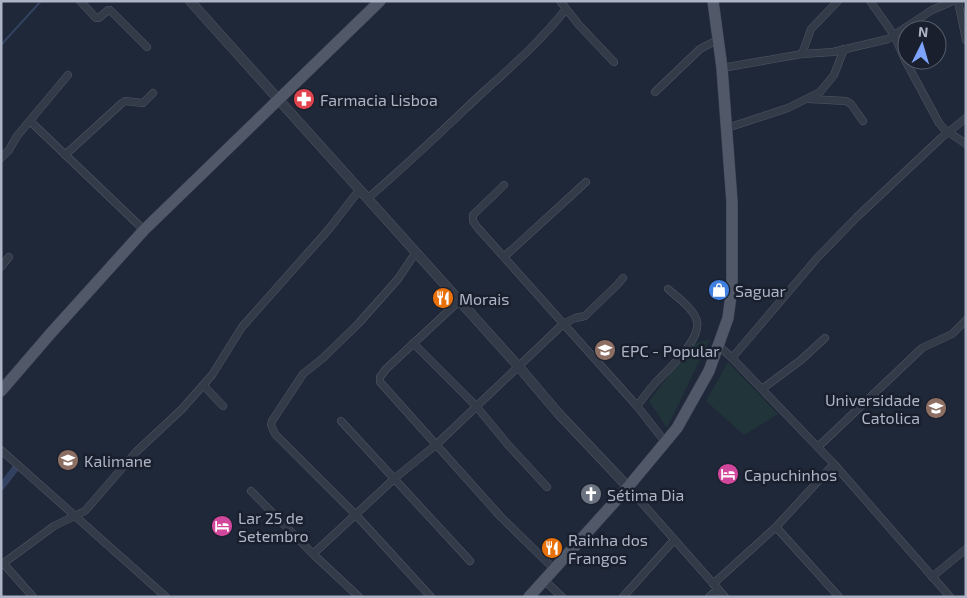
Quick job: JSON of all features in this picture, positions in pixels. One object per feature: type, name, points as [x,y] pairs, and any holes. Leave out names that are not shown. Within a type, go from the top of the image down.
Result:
[{"type":"main road","points":[[1,391],[115,260],[144,230],[380,1]]},
{"type":"main road","points":[[529,597],[666,443],[694,400],[709,371],[728,318],[732,288],[733,229],[722,68],[713,1]]},
{"type":"street","points":[[80,1],[96,18],[110,10],[147,47]]},
{"type":"street","points":[[190,1],[725,597]]},
{"type":"street","points":[[560,1],[614,62]]},
{"type":"street","points":[[802,54],[811,28],[838,1]]},
{"type":"street","points":[[870,1],[894,35],[908,67],[939,123],[966,144]]},
{"type":"street","points":[[722,68],[802,54],[834,52],[888,39],[932,10],[953,1]]},
{"type":"street","points":[[958,1],[966,40]]},
{"type":"street","points":[[368,198],[403,169],[552,26],[566,9]]},
{"type":"street","points":[[655,92],[700,49],[718,39]]},
{"type":"street","points":[[727,128],[788,108],[825,88],[834,75],[844,49]]},
{"type":"street","points":[[1,158],[68,75]]},
{"type":"street","points":[[65,155],[122,103],[125,101],[143,103],[153,92]]},
{"type":"street","points":[[807,98],[846,101],[851,104],[863,120]]},
{"type":"street","points":[[732,358],[818,257],[857,217],[966,118]]},
{"type":"street","points":[[30,121],[144,230]]},
{"type":"street","points":[[504,257],[586,182]]},
{"type":"street","points":[[504,185],[475,212],[472,218],[477,227],[637,406],[666,443]]},
{"type":"street","points":[[33,597],[2,564],[54,526],[85,510],[136,452],[204,386],[242,327],[329,229],[360,189]]},
{"type":"street","points":[[416,252],[398,279],[358,324],[324,358],[303,374],[271,425],[276,434],[318,479],[356,515],[431,597]]},
{"type":"street","points":[[1,267],[9,257]]},
{"type":"street","points":[[313,554],[395,478],[437,444],[563,324],[575,318],[585,316],[623,278]]},
{"type":"street","points":[[637,406],[659,379],[675,364],[698,326],[695,316],[668,289]]},
{"type":"street","points":[[459,301],[381,374],[380,382],[501,516],[554,569]]},
{"type":"street","points":[[818,447],[922,348],[952,334],[966,320]]},
{"type":"street","points":[[762,389],[801,360],[825,338]]},
{"type":"street","points":[[413,342],[476,406],[509,446],[547,487]]},
{"type":"street","points":[[718,346],[732,358],[834,464],[950,597]]},
{"type":"street","points":[[204,386],[223,406]]},
{"type":"street","points":[[341,421],[470,561]]},
{"type":"street","points":[[1,450],[166,597]]},
{"type":"street","points":[[709,597],[715,586],[776,527],[834,464]]},
{"type":"street","points":[[252,491],[313,554],[359,597]]},
{"type":"street","points":[[776,527],[839,597]]},
{"type":"street","points":[[623,597],[674,540]]},
{"type":"street","points":[[932,577],[966,549]]},
{"type":"street","points":[[544,580],[562,597]]},
{"type":"green space","points":[[710,339],[667,428],[649,401],[693,344]]},
{"type":"green space","points":[[728,362],[778,414],[744,435],[706,401]]},
{"type":"waterway","points":[[1,45],[41,1]]},
{"type":"waterway","points":[[1,487],[18,465]]},
{"type":"place","name":"Farmacia Lisboa","points":[[304,99]]},
{"type":"place","name":"Saguar","points":[[719,290]]},
{"type":"place","name":"Morais","points":[[443,298]]},
{"type":"place","name":"EPC - Popular","points":[[605,350]]},
{"type":"place","name":"Universidade Catolica","points":[[936,408]]},
{"type":"place","name":"Kalimane","points":[[68,460]]},
{"type":"place","name":"Capuchinhos","points":[[728,474]]},
{"type":"place","name":"Sétima Dia","points":[[591,494]]},
{"type":"place","name":"Lar 25 de Setembro","points":[[222,526]]},
{"type":"place","name":"Rainha dos Frangos","points":[[552,548]]}]
